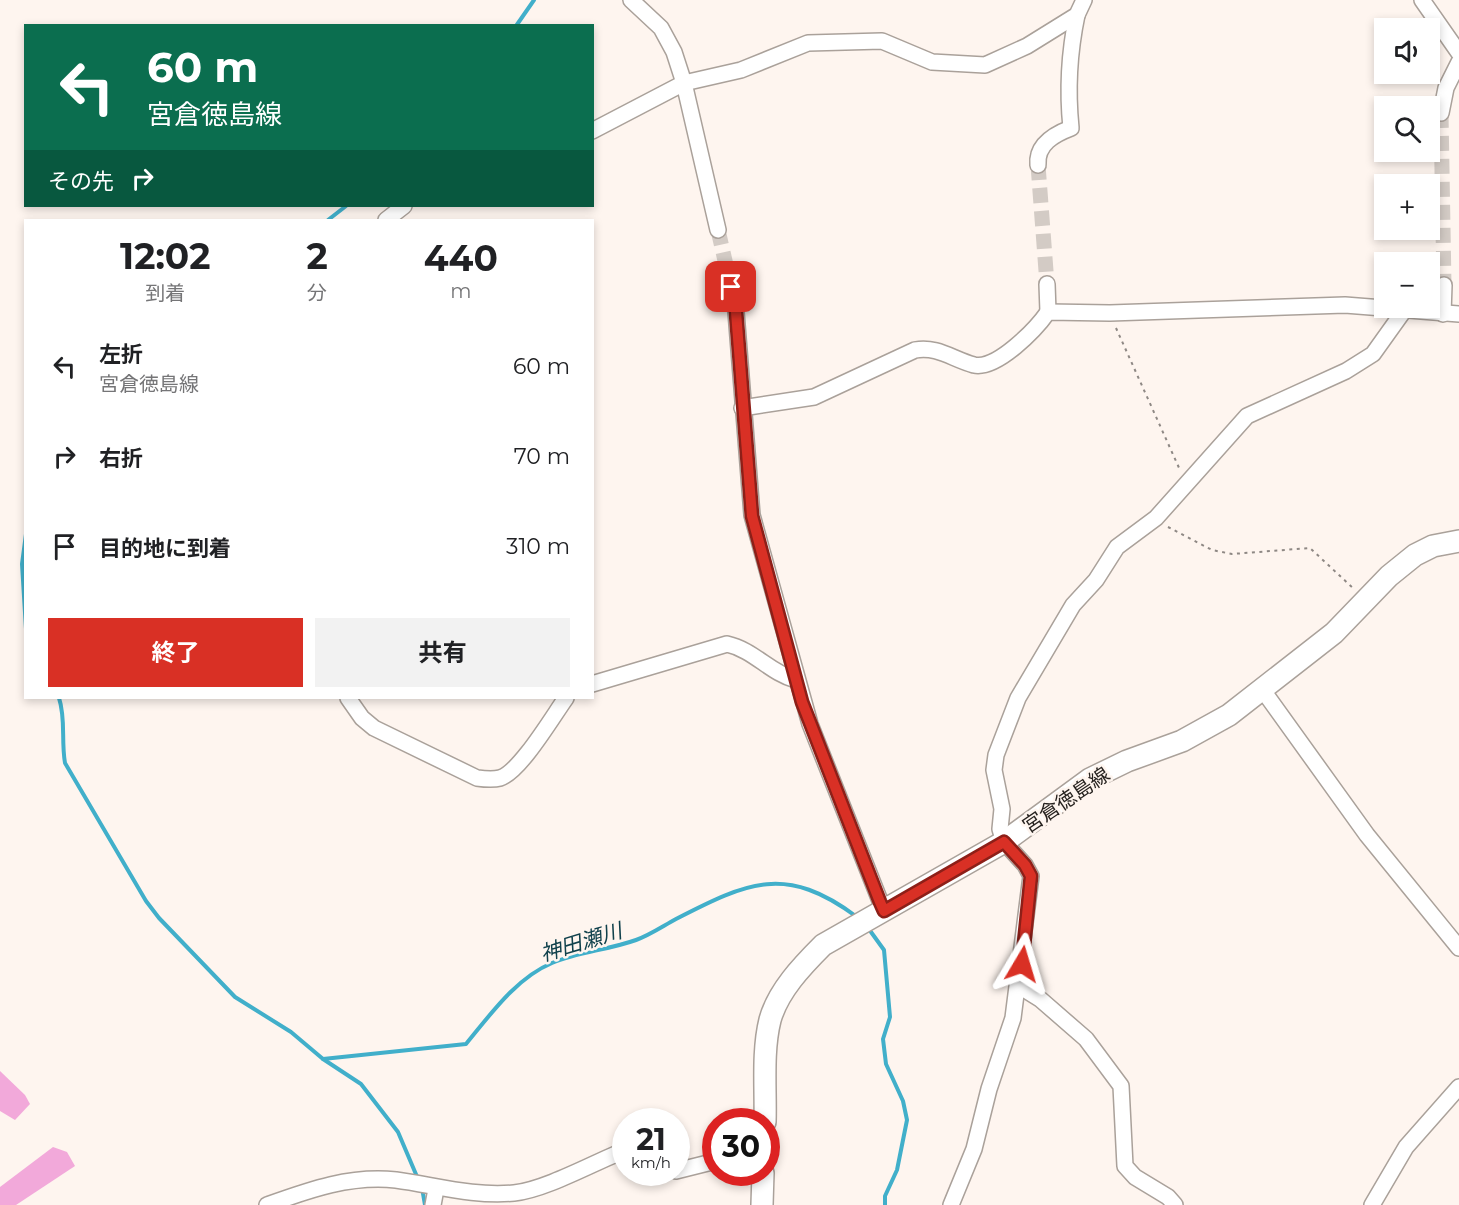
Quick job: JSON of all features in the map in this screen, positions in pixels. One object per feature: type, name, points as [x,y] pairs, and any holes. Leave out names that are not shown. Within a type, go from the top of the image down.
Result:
[{"type":"main road","name":"宮倉徳島線","points":[[765,1108],[770,1020],[780,998],[803,965],[823,945],[1004,842],[1090,780],[1206,729],[1334,633],[1389,576],[1415,555],[1433,546],[1459,541]]},
{"type":"main road","points":[[762,1205],[763,1186]]},
{"type":"street","points":[[631,0],[661,28],[674,52],[684,83],[718,230]]},
{"type":"street","points":[[1038,165],[1038,158],[1050,136],[1071,128],[1068,100],[1069,52],[1077,15],[1084,0]]},
{"type":"street","points":[[1422,0],[1459,53]]},
{"type":"street","points":[[594,131],[684,83],[741,70],[808,43],[882,41],[932,62],[985,65],[1027,46],[1077,15]]},
{"type":"street","points":[[1441,113],[1446,88],[1459,62]]},
{"type":"street","points":[[388,219],[403,207]]},
{"type":"street","points":[[742,408],[814,397],[921,349],[942,351],[975,365],[985,365],[1033,333],[1048,312],[1047,284]]},
{"type":"street","points":[[1443,314],[1444,285]]},
{"type":"street","points":[[731,287],[736,312],[752,516],[810,724],[884,911]]},
{"type":"street","points":[[1048,312],[1110,313],[1345,305],[1374,308]]},
{"type":"street","points":[[1440,314],[1459,314]]},
{"type":"street","points":[[951,1205],[974,1149],[989,1089],[1013,1018],[1019,986],[1031,876],[1025,865],[1004,842],[1000,829],[1002,809],[994,770],[996,754],[1018,698],[1073,604],[1096,580],[1117,548],[1156,518],[1247,416],[1346,371],[1373,354],[1399,318]]},
{"type":"street","points":[[594,683],[728,645],[744,648],[783,677],[796,680]]},
{"type":"street","points":[[1262,689],[1367,835],[1459,948]]},
{"type":"street","points":[[349,699],[362,718],[374,728],[477,778],[489,779],[502,777],[516,766],[565,699]]},
{"type":"street","points":[[1019,986],[1040,999],[1086,1038],[1121,1086],[1125,1166],[1135,1177],[1168,1197],[1174,1205]]},
{"type":"street","points":[[1372,1205],[1406,1147],[1459,1087]]},
{"type":"street","points":[[267,1205],[316,1186],[338,1182],[394,1180],[436,1189],[514,1193],[535,1187],[612,1156]]},
{"type":"street","points":[[433,1205],[436,1189]]},
{"type":"path","points":[[1110,313],[1148,403],[1178,463],[1185,484]]},
{"type":"path","points":[[1156,518],[1187,538],[1212,550],[1232,554],[1310,548],[1366,602]]},
{"type":"building","points":[[0,1071],[25,1095],[30,1104],[15,1120],[0,1111]]},
{"type":"building","points":[[53,1147],[67,1152],[75,1166],[16,1205],[0,1205],[0,1187]]},
{"type":"waterway","points":[[517,24],[534,0]]},
{"type":"waterway","points":[[329,219],[345,207]]},
{"type":"waterway","points":[[24,549],[22,564],[24,596]]},
{"type":"waterway","points":[[59,699],[65,763],[146,901],[159,918],[235,997],[291,1032],[323,1059],[361,1084],[398,1132],[418,1179]]},
{"type":"waterway","name":"神田瀬川","points":[[323,1059],[466,1044],[505,998],[539,970],[562,959],[636,940],[702,906],[746,888],[767,884],[788,885],[809,890],[832,900],[857,917]]},
{"type":"waterway","name":"神田瀬川","points":[[871,932],[884,950],[890,1017],[883,1039],[886,1064],[903,1101],[907,1120],[897,1170],[885,1196],[885,1205]]},
{"type":"waterway","points":[[422,1188],[425,1205]]},
{"type":"tunnel","points":[[1441,113],[1444,285]]},
{"type":"tunnel","points":[[1038,165],[1047,284]]},
{"type":"tunnel","points":[[718,230],[731,287]]},
{"type":"route","points":[[731,287],[736,312],[752,516],[802,702],[880,902],[884,911],[1004,842],[1025,865],[1031,876],[1022,964]]}]
